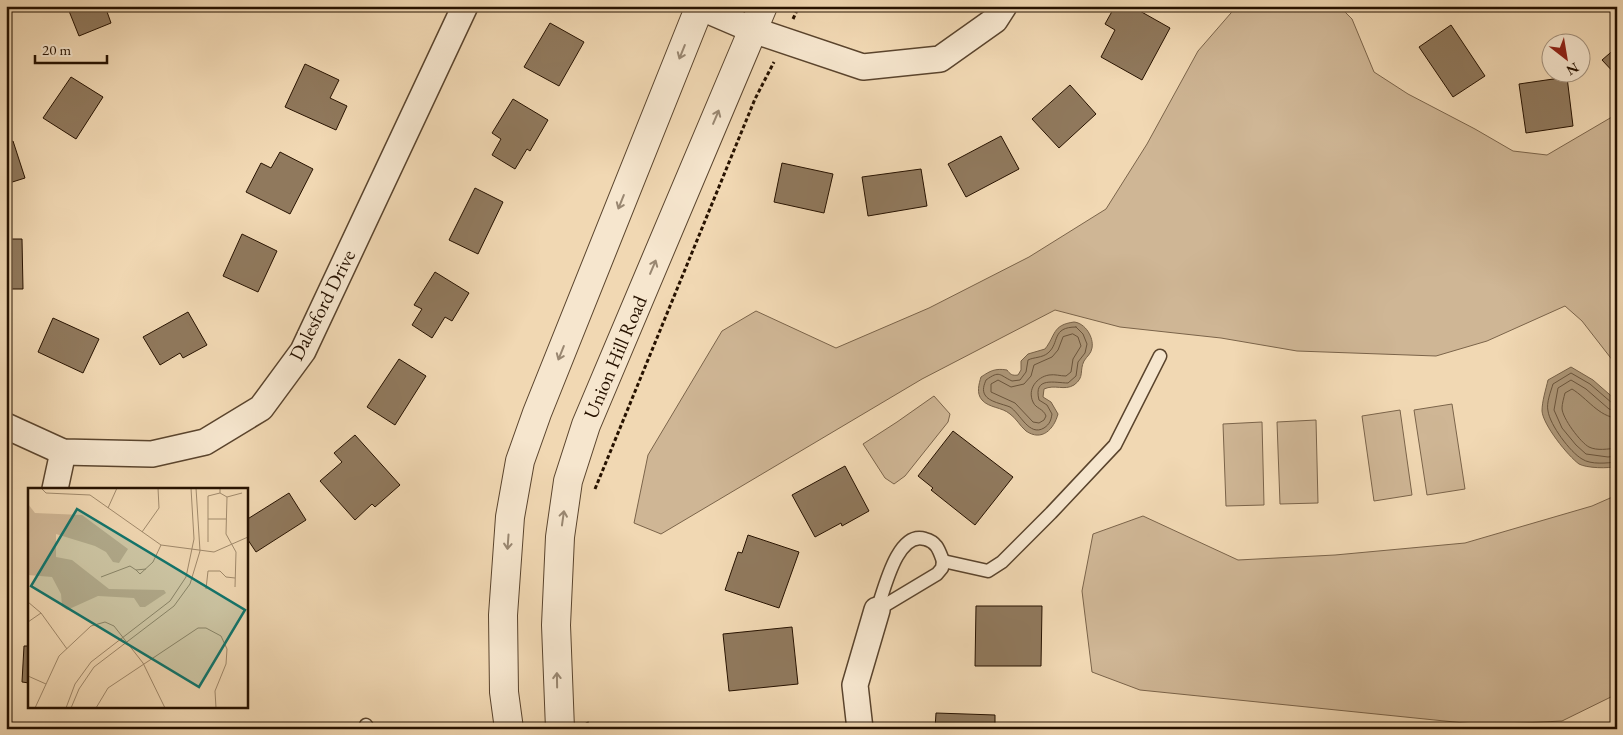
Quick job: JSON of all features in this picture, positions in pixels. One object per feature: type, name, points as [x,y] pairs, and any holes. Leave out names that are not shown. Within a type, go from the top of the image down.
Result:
[{"type":"street","name":"Dalesford Drive","points":[[6,426],[63,452],[152,454],[205,442],[261,408],[303,350],[465,6]]},
{"type":"street","points":[[509,729],[504,692],[503,615],[510,517],[520,461],[540,404],[699,6],[758,18],[784,41],[863,67],[940,59],[995,20],[1004,6]]},
{"type":"street","name":"Union Hill Road","points":[[560,729],[556,625],[560,537],[568,481],[586,425],[758,18]]},
{"type":"street","points":[[56,488],[63,452]]},
{"type":"street","points":[[860,729],[855,686],[877,610]]},
{"type":"lane","points":[[943,561],[988,570],[1002,562],[1115,445],[1160,356]]},
{"type":"lane","points":[[920,537],[932,541],[939,548],[943,561],[942,568],[937,574],[877,610],[892,568],[903,545],[912,539],[920,537]]},
{"type":"path","points":[[593,494],[752,108],[784,41],[798,6]]},
{"type":"path","points":[[585,714],[589,729]]},
{"type":"shaded area","points":[[1237,6],[1339,6],[1352,19],[1374,72],[1408,94],[1513,151],[1547,155],[1617,114],[1617,366],[1582,321],[1565,306],[1487,341],[1436,356],[1297,351],[1221,338],[1120,327],[1055,310],[922,379],[661,534],[634,523],[648,455],[722,331],[756,311],[836,348],[929,308],[1029,257],[1106,209],[1147,144],[1198,51]]},
{"type":"shaded area","points":[[934,396],[950,414],[948,422],[905,476],[894,484],[885,478],[863,444]]},
{"type":"shaded area","points":[[1452,404],[1465,489],[1427,495],[1414,410]]},
{"type":"shaded area","points":[[1400,410],[1412,495],[1374,501],[1362,416]]},
{"type":"shaded area","points":[[1316,420],[1318,503],[1280,504],[1277,422]]},
{"type":"shaded area","points":[[1262,422],[1264,505],[1226,506],[1223,424]]},
{"type":"shaded area","points":[[1617,495],[1617,694],[1562,721],[1484,725],[1140,690],[1092,672],[1082,591],[1093,534],[1143,516],[1238,560],[1335,555],[1465,543],[1592,506]]},
{"type":"water","points":[[1074,322],[1082,325],[1088,331],[1092,339],[1091,350],[1084,361],[1081,377],[1074,385],[1044,389],[1043,397],[1051,402],[1058,414],[1054,425],[1047,432],[1037,435],[1032,434],[1026,431],[1007,412],[988,405],[982,400],[979,391],[981,377],[999,369],[1018,375],[1021,370],[1021,361],[1028,354],[1045,349],[1058,328],[1067,323]]},
{"type":"water","points":[[1571,367],[1593,380],[1617,401],[1617,466],[1598,468],[1579,464],[1551,432],[1543,417],[1543,399],[1548,380]]},
{"type":"building","points":[[67,6],[105,6],[111,23],[79,36]]},
{"type":"building","points":[[386,6],[396,6],[393,11]]},
{"type":"building","points":[[1115,6],[1131,6],[1170,28],[1142,80],[1101,57],[1115,30],[1105,24]]},
{"type":"building","points":[[550,23],[584,42],[559,86],[524,67]]},
{"type":"building","points":[[1451,25],[1485,76],[1453,97],[1419,47]]},
{"type":"building","points":[[1617,47],[1617,76],[1602,60]]},
{"type":"building","points":[[305,64],[339,80],[330,98],[347,106],[336,130],[285,107]]},
{"type":"building","points":[[71,77],[103,97],[76,139],[43,118]]},
{"type":"building","points":[[1540,81],[1568,82],[1573,126],[1526,133],[1519,84]]},
{"type":"building","points":[[1070,85],[1096,114],[1059,148],[1032,119]]},
{"type":"building","points":[[513,99],[548,120],[530,151],[527,149],[515,169],[492,155],[501,139],[492,133]]},
{"type":"building","points":[[1001,136],[1019,169],[966,197],[948,164]]},
{"type":"building","points":[[13,141],[25,178],[6,184],[6,144]]},
{"type":"building","points":[[280,152],[313,169],[290,214],[246,192],[261,163],[271,168]]},
{"type":"building","points":[[782,163],[833,174],[824,213],[774,202]]},
{"type":"building","points":[[921,169],[927,206],[868,216],[862,177]]},
{"type":"building","points":[[475,188],[503,202],[478,254],[449,240]]},
{"type":"building","points":[[242,234],[277,251],[258,292],[223,276]]},
{"type":"building","points":[[6,239],[22,239],[23,289],[6,289]]},
{"type":"building","points":[[435,272],[469,293],[452,321],[445,317],[432,338],[412,325],[422,309],[414,305]]},
{"type":"building","points":[[188,312],[207,345],[183,358],[180,353],[160,365],[143,337]]},
{"type":"building","points":[[53,318],[99,339],[83,373],[38,352]]},
{"type":"building","points":[[399,359],[426,376],[395,425],[367,407]]},
{"type":"building","points":[[953,431],[1013,477],[975,525],[931,490],[933,488],[918,476]]},
{"type":"building","points":[[355,435],[400,485],[375,507],[372,504],[355,520],[320,481],[342,462],[334,453]]},
{"type":"building","points":[[845,466],[869,511],[842,526],[841,523],[815,537],[792,495]]},
{"type":"building","points":[[289,493],[306,520],[256,552],[248,540],[248,519]]},
{"type":"building","points":[[748,535],[799,552],[779,608],[725,590],[738,552],[742,553]]},
{"type":"building","points":[[976,606],[1042,606],[1041,666],[975,666]]},
{"type":"building","points":[[792,627],[798,684],[729,691],[723,634]]},
{"type":"building","points":[[24,646],[28,646],[28,683],[22,682]]},
{"type":"building","points":[[936,713],[995,715],[995,729],[935,729]]}]
